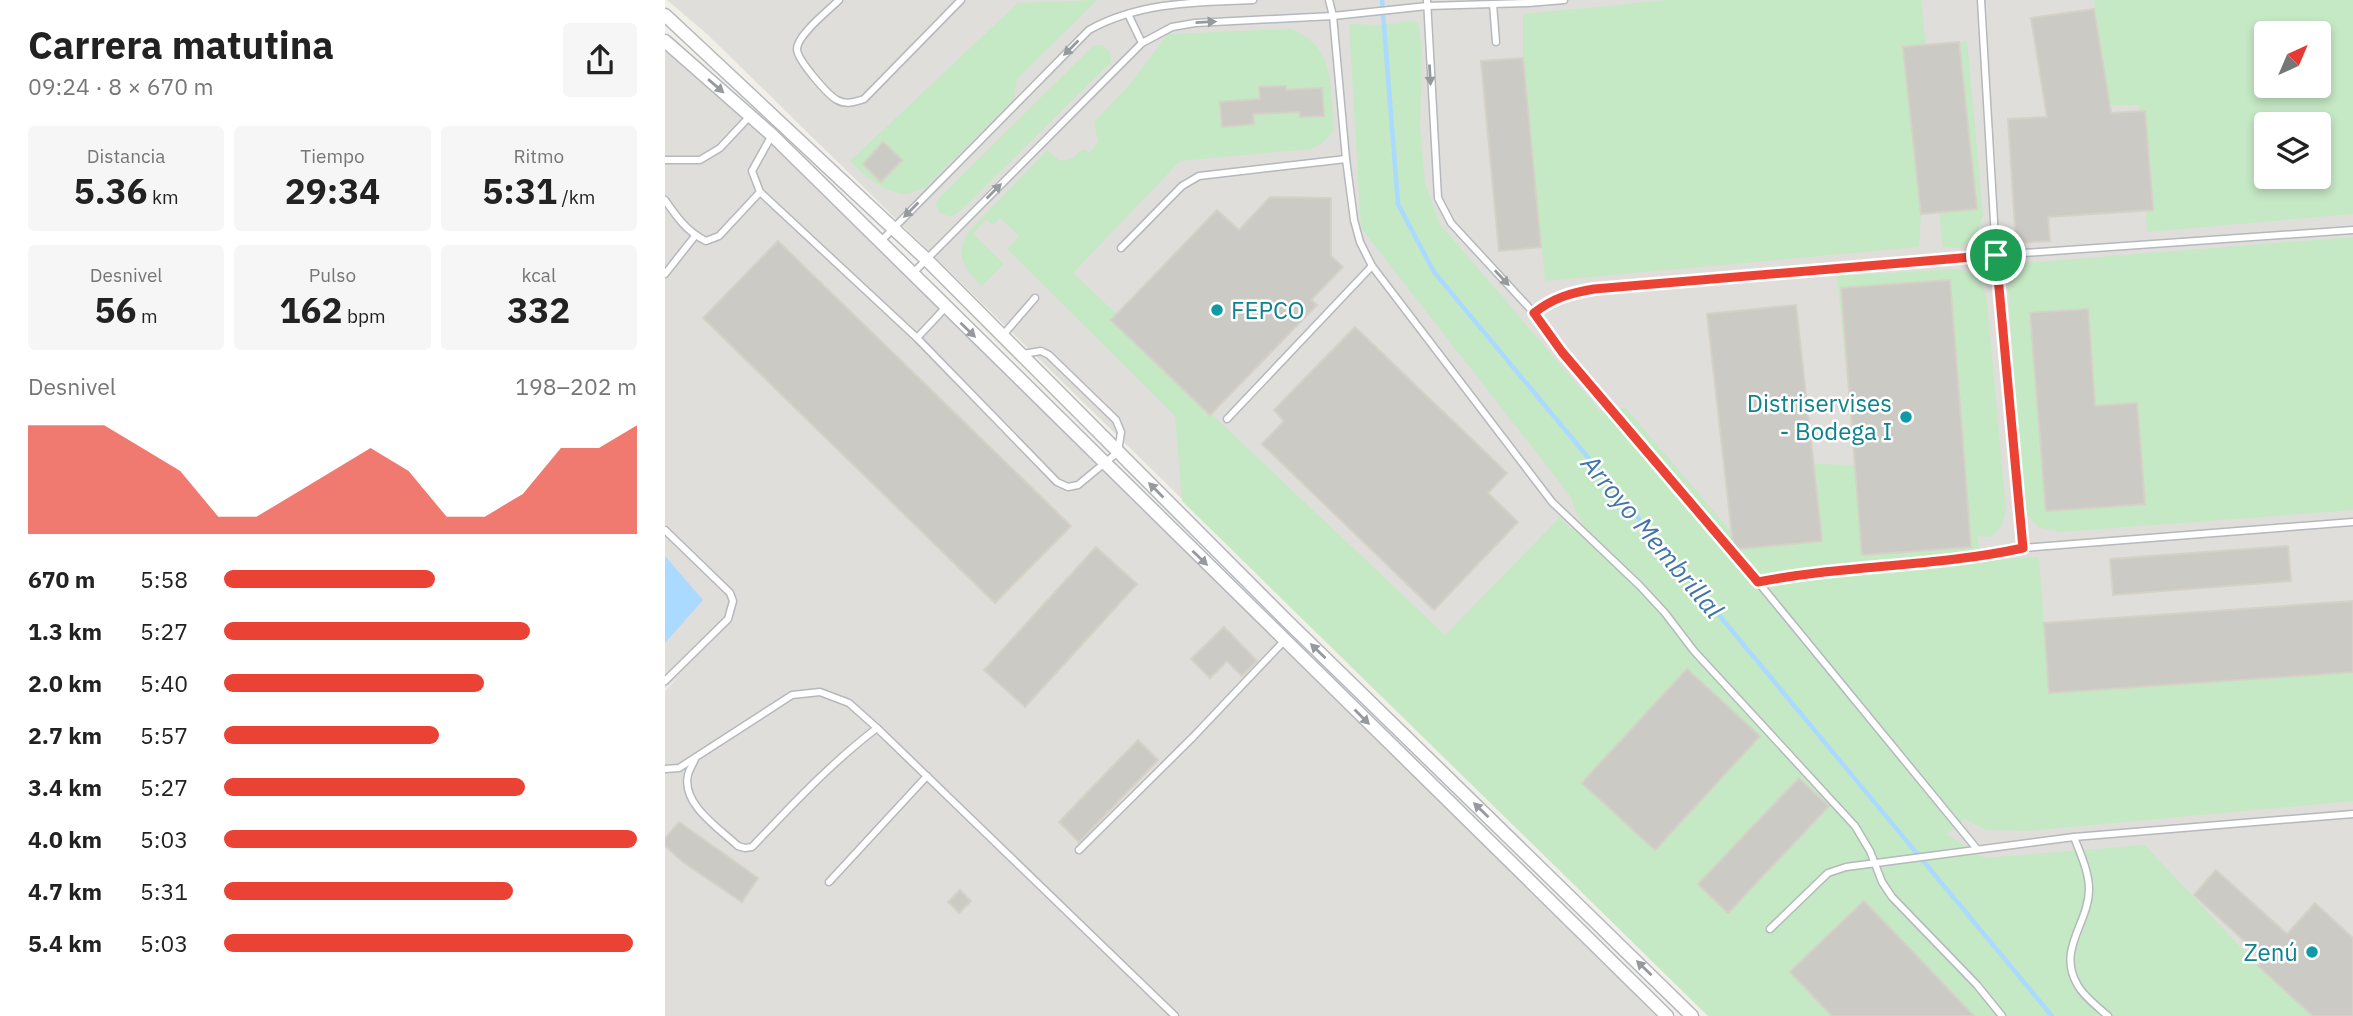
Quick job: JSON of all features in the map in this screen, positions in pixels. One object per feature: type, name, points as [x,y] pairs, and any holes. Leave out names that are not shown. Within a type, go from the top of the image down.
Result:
[{"type":"street","points":[[665,15],[894,228],[1023,354],[1287,621],[1692,1016]]},
{"type":"street","points":[[665,41],[772,135],[1667,1016]]},
{"type":"street","points":[[1539,890],[1550,877]]},
{"type":"lane","points":[[839,0],[800,38],[797,49],[800,61],[837,100],[851,104],[864,99],[961,0]]},
{"type":"lane","points":[[880,242],[1089,30],[1106,20],[1156,7],[1198,1],[1253,0]]},
{"type":"lane","points":[[1329,0],[1333,16],[1354,220],[1360,242],[1372,266],[1552,502],[1640,586],[1694,651],[1855,826],[1892,897],[1977,985],[2002,1016]]},
{"type":"lane","points":[[912,274],[1142,43],[1172,27],[1195,23],[1333,16],[1408,8],[1427,3],[1493,5],[1564,0]]},
{"type":"lane","points":[[1981,0],[1996,255],[2023,548]]},
{"type":"lane","points":[[1427,3],[1438,198],[1451,223],[1534,313],[1562,352],[1758,582],[1977,849]]},
{"type":"lane","points":[[1493,5],[1496,42]]},
{"type":"lane","points":[[1128,14],[1142,43]]},
{"type":"lane","points":[[665,160],[700,160],[720,148],[750,116]]},
{"type":"lane","points":[[783,123],[772,135],[751,171],[760,192],[917,338],[1057,482],[1068,487],[1078,485],[1118,452],[1121,432],[1116,420],[1049,355],[1041,351],[1023,354]]},
{"type":"lane","points":[[1121,248],[1182,187],[1199,176],[1346,159]]},
{"type":"lane","points":[[665,200],[695,236],[706,240],[719,236],[760,192]]},
{"type":"lane","points":[[1534,313],[1549,302],[1570,293],[1594,289],[1996,255],[2353,230]]},
{"type":"lane","points":[[665,274],[695,236]]},
{"type":"lane","points":[[1227,419],[1372,266]]},
{"type":"lane","points":[[1003,335],[1035,298]]},
{"type":"lane","points":[[917,338],[946,308]]},
{"type":"lane","points":[[1758,582],[1797,574],[1952,560],[2023,548],[2353,522]]},
{"type":"lane","points":[[665,530],[730,593],[733,601],[728,619],[665,681]]},
{"type":"lane","points":[[1079,850],[1193,737],[1285,640]]},
{"type":"lane","points":[[665,769],[679,768],[792,695],[820,692],[849,703],[1175,1016]]},
{"type":"lane","points":[[696,757],[688,776],[688,788],[693,801],[703,814],[738,846],[752,847],[845,753],[877,728]]},
{"type":"lane","points":[[829,882],[927,776]]},
{"type":"lane","points":[[1770,929],[1828,873],[1846,867],[2074,837],[2353,814]]},
{"type":"lane","points":[[2074,837],[2088,877],[2089,892],[2081,923],[2070,947],[2071,965],[2077,985],[2108,1016]]},
{"type":"shaded area","points":[[667,0],[2353,0],[2353,1016],[1710,1016],[707,34]]},
{"type":"shaded area","points":[[665,41],[945,308],[1656,1016],[665,1016],[665,691],[680,675],[665,689]]},
{"type":"green space","points":[[1097,0],[1017,79],[1014,99],[924,188],[905,194],[888,190],[874,182],[850,161],[1018,3]]},
{"type":"green space","points":[[1667,0],[1921,0],[1926,45],[1903,48],[1921,214],[1919,247],[1545,281],[1523,58],[1523,14]]},
{"type":"green space","points":[[2094,0],[2353,0],[2353,214],[2147,232],[2139,105],[2109,105]]},
{"type":"green space","points":[[1418,22],[1422,48],[1420,127],[1425,183],[1440,224],[1600,411],[1626,408],[1732,533],[1734,550],[1822,541],[1814,464],[1855,465],[1837,276],[1957,269],[1976,275],[1986,292],[2006,511],[2001,527],[1990,537],[1977,536],[1982,560],[2039,557],[2049,693],[2353,672],[2353,801],[2026,831],[1986,830],[1965,819],[1946,834],[1984,858],[2145,845],[2258,966],[2313,1016],[1708,1016],[1182,501],[1175,416],[1007,249],[1019,236],[1000,218],[993,225],[986,219],[973,234],[1004,264],[982,286],[965,266],[963,246],[971,229],[1047,150],[1060,161],[1073,158],[1083,149],[1090,153],[1098,141],[1094,122],[1129,85],[1168,34],[1292,29],[1307,38],[1324,59],[1331,85],[1334,130],[1324,142],[1311,149],[1180,161],[1073,273],[1117,314],[1112,320],[1445,635],[1560,517],[1569,528],[1588,530],[1577,515],[1571,497],[1361,228],[1349,24],[1381,25]]},
{"type":"green space","points":[[1967,40],[1983,215],[1977,236],[1960,248],[1943,247],[1939,212],[1976,208],[1959,42]]},
{"type":"green space","points":[[1094,45],[1103,45],[1110,52],[1111,62],[961,210],[951,217],[940,213],[935,204],[943,194]]},
{"type":"green space","points":[[2353,237],[2353,510],[2060,532],[2038,527],[2024,511],[2008,289],[2010,277],[2023,263]]},
{"type":"water","points":[[665,556],[703,600],[665,643]]},
{"type":"building","points":[[2094,9],[2111,113],[2145,111],[2153,210],[2048,217],[2050,241],[2016,243],[2008,119],[2047,117],[2031,18]]},
{"type":"building","points":[[1959,42],[1977,209],[1921,214],[1903,47]]},
{"type":"building","points":[[1523,58],[1541,247],[1499,251],[1481,61]]},
{"type":"building","points":[[1286,86],[1286,90],[1322,88],[1324,116],[1300,117],[1299,112],[1253,114],[1254,124],[1222,127],[1220,102],[1260,99],[1259,87]]},
{"type":"building","points":[[883,142],[902,160],[881,182],[863,164]]},
{"type":"building","name":"FEPCO","points":[[1270,197],[1331,198],[1331,256],[1343,267],[1311,300],[1317,305],[1210,415],[1111,320],[1217,210],[1239,230]]},
{"type":"building","points":[[778,241],[1071,526],[995,603],[703,318]]},
{"type":"building","name":"Distriservises - Bodega I","points":[[1950,280],[1971,547],[1862,555],[1841,288]]},
{"type":"building","points":[[1796,305],[1822,541],[1738,549],[1733,544],[1707,314]]},
{"type":"building","points":[[2088,309],[2095,406],[2137,403],[2145,504],[2046,511],[2030,313]]},
{"type":"building","points":[[1355,327],[1507,473],[1488,493],[1518,522],[1434,610],[1262,444],[1284,421],[1274,410]]},
{"type":"building","points":[[2288,546],[2291,581],[2113,595],[2110,559]]},
{"type":"building","points":[[1096,547],[1137,584],[1025,707],[984,670]]},
{"type":"building","points":[[2353,601],[2353,672],[2049,693],[2044,623]]},
{"type":"building","points":[[1224,627],[1257,661],[1242,676],[1227,661],[1210,678],[1191,659]]},
{"type":"building","points":[[1687,669],[1760,736],[1655,850],[1582,783]]},
{"type":"building","points":[[1138,740],[1158,760],[1079,842],[1059,822]]},
{"type":"building","points":[[1799,778],[1829,806],[1728,913],[1698,884]]},
{"type":"building","points":[[679,822],[758,878],[742,902],[684,863],[665,846],[665,838]]},
{"type":"building","name":"Zenú","points":[[2216,870],[2287,934],[2315,903],[2353,938],[2353,1016],[2313,1016],[2258,966],[2264,959],[2194,895]]},
{"type":"building","points":[[960,890],[971,901],[959,913],[948,902]]},
{"type":"building","points":[[1864,901],[1974,1016],[1832,1016],[1790,972]]},
{"type":"waterway","name":"Arroyo Membrillal","points":[[1382,0],[1398,204],[1434,272],[2052,1016]]},
{"type":"place","name":"FEPCO","points":[[1217,310]]},
{"type":"place","name":"Distriservises - Bodega I","points":[[1906,417]]},
{"type":"place","name":"Zenú","points":[[2312,952]]},
{"type":"route","points":[[1996,255],[2023,548],[1952,560],[1797,574],[1758,582],[1562,352],[1534,313],[1549,302],[1570,293],[1594,289],[1996,255]]}]
